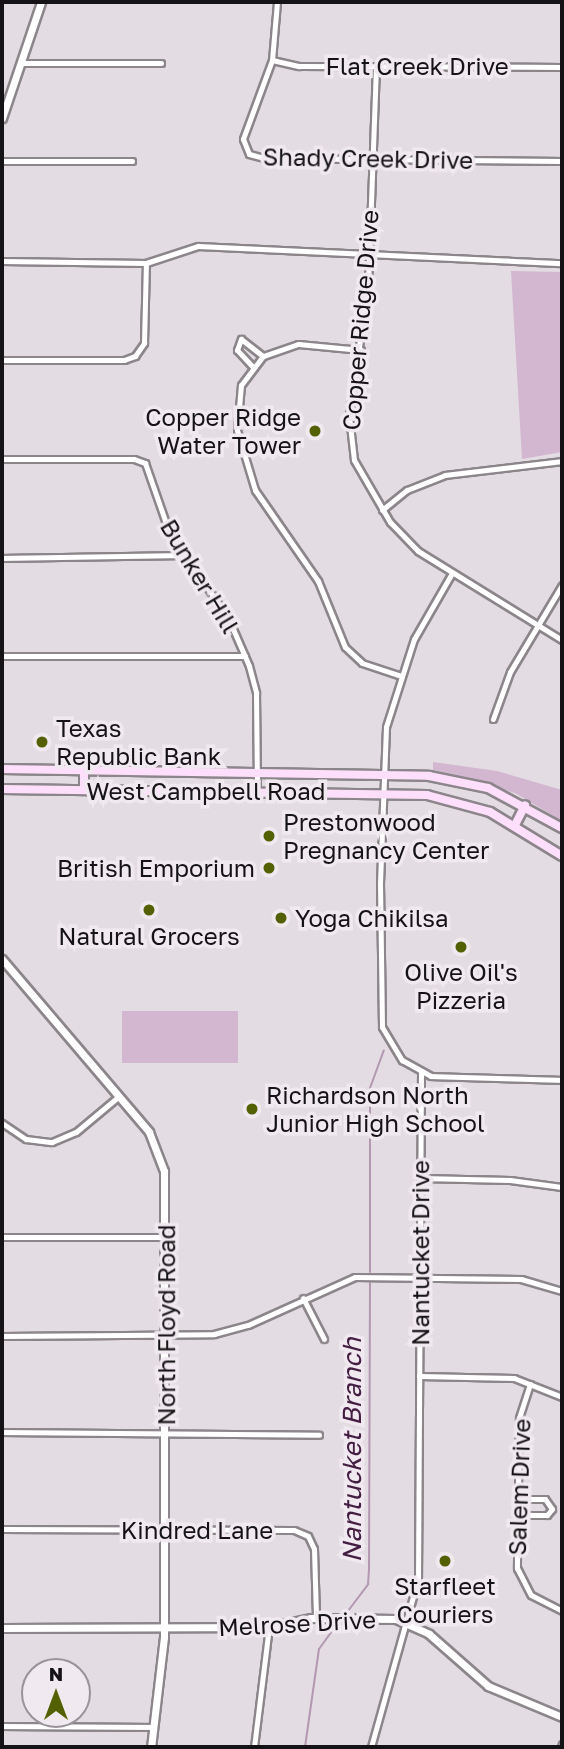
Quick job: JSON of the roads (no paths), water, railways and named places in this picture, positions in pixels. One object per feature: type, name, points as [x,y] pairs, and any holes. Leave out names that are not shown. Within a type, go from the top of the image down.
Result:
[{"type":"main road","name":"West Campbell Road","points":[[2,769],[382,772],[472,783],[525,805],[562,828]]},
{"type":"main road","points":[[85,770],[85,790]]},
{"type":"main road","name":"West Campbell Road","points":[[2,789],[382,792],[451,799],[515,825],[562,856]]},
{"type":"main road","points":[[515,825],[525,805]]},
{"type":"street","points":[[2,118],[41,2]]},
{"type":"street","name":"Shady Creek Drive","points":[[277,2],[272,60],[243,139],[249,154],[264,158],[562,161]]},
{"type":"street","name":"Flat Creek Drive","points":[[272,60],[299,66],[562,67]]},
{"type":"street","points":[[20,63],[161,64]]},
{"type":"street","name":"Copper Ridge Drive","points":[[376,66],[370,256],[361,350],[349,416],[350,443],[362,478],[382,510],[418,551],[562,640]]},
{"type":"street","points":[[2,161],[132,161]]},
{"type":"street","points":[[2,261],[146,262],[193,246],[562,263]]},
{"type":"street","points":[[2,360],[124,360],[135,356],[144,342],[146,262]]},
{"type":"street","points":[[251,366],[237,350],[241,339],[263,356]]},
{"type":"street","points":[[361,350],[298,344],[263,356],[251,366],[241,385],[236,418],[239,446],[255,490],[318,581],[345,647],[362,663],[401,676]]},
{"type":"street","name":"Bunker Hill","points":[[2,459],[142,461],[183,555],[230,622],[245,656],[256,693],[257,792]]},
{"type":"street","points":[[382,510],[407,490],[445,475],[562,460]]},
{"type":"street","points":[[2,558],[183,555]]},
{"type":"street","points":[[452,573],[414,639],[386,727],[382,772],[379,1011],[389,1043],[402,1060],[421,1073],[462,1079],[562,1080]]},
{"type":"street","points":[[493,719],[510,672],[562,585]]},
{"type":"street","points":[[2,656],[245,656]]},
{"type":"street","name":"North Floyd Road","points":[[3,962],[149,1132],[160,1156],[167,1237],[166,1530],[164,1629],[151,1747]]},
{"type":"street","name":"Nantucket Drive","points":[[371,1747],[418,1579],[421,1073]]},
{"type":"street","points":[[2,1124],[26,1139],[52,1142],[76,1132],[118,1097]]},
{"type":"street","points":[[421,1178],[510,1180],[562,1187]]},
{"type":"street","points":[[2,1237],[167,1237]]},
{"type":"street","points":[[2,1336],[166,1335],[232,1330],[347,1279],[521,1279],[562,1291]]},
{"type":"street","points":[[303,1298],[324,1339]]},
{"type":"street","points":[[419,1376],[508,1377],[562,1397]]},
{"type":"street","name":"Salem Drive","points":[[530,1384],[519,1418],[516,1560],[521,1580],[541,1603],[562,1611]]},
{"type":"street","points":[[2,1432],[319,1435]]},
{"type":"street","points":[[517,1499],[545,1499],[552,1508],[547,1515],[517,1516]]},
{"type":"street","name":"Kindred Lane","points":[[2,1529],[289,1530],[308,1536],[315,1555],[316,1618]]},
{"type":"street","name":"Melrose Drive","points":[[2,1628],[269,1627],[316,1618],[372,1617],[406,1622],[429,1634],[488,1686],[562,1717]]},
{"type":"street","points":[[254,1747],[269,1627]]},
{"type":"street","points":[[2,1727],[154,1727]]},
{"type":"waterway","name":"Nantucket Branch","points":[[370,1272],[370,1088],[384,1050]]},
{"type":"waterway","name":"Nantucket Branch","points":[[348,1611],[368,1584],[369,1570],[370,1283]]},
{"type":"waterway","name":"Nantucket Branch","points":[[305,1747],[319,1649],[338,1623]]},
{"type":"place","name":"Copper Ridge Water Tower","points":[[315,431]]},
{"type":"place","name":"Texas Republic Bank","points":[[42,742]]},
{"type":"place","name":"Prestonwood Pregnancy Center","points":[[269,836]]},
{"type":"place","name":"British Emporium","points":[[269,868]]},
{"type":"place","name":"Natural Grocers","points":[[149,910]]},
{"type":"place","name":"Yoga Chikilsa","points":[[281,918]]},
{"type":"place","name":"Olive Oil's Pizzeria","points":[[461,947]]},
{"type":"place","name":"Richardson North Junior High School","points":[[252,1109]]},
{"type":"place","name":"Starfleet Couriers","points":[[445,1561]]}]
